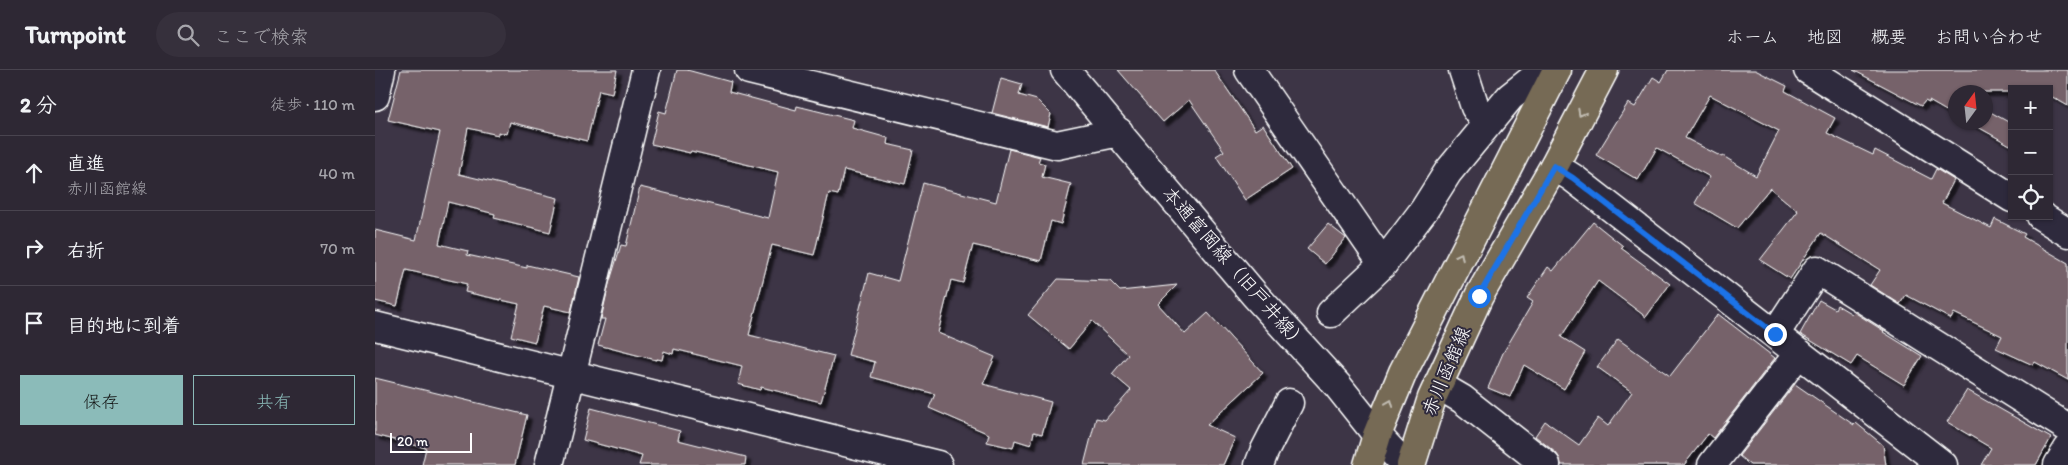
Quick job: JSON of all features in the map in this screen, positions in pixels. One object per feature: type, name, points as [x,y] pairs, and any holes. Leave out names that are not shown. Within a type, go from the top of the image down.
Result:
[{"type":"main road","name":"赤川函館線","points":[[1368,465],[1377,435],[1403,372],[1557,70]]},
{"type":"main road","name":"赤川函館線","points":[[1411,465],[1438,385],[1479,296],[1554,166],[1604,70]]},
{"type":"street","points":[[375,96],[381,70]]},
{"type":"street","points":[[549,465],[646,70]]},
{"type":"street","points":[[749,70],[1057,145],[1119,132]]},
{"type":"street","name":"本通富岡線（旧戸井線）","points":[[1065,70],[1254,294],[1338,386],[1377,435],[1405,465]]},
{"type":"street","points":[[1249,70],[1383,264]]},
{"type":"street","points":[[1463,70],[1475,106],[1487,124]]},
{"type":"street","points":[[1331,313],[1383,264],[1424,210],[1448,172],[1510,97],[1544,70]]},
{"type":"street","points":[[1808,70],[2008,195]]},
{"type":"street","points":[[1554,166],[1573,178],[1799,352],[1930,461]]},
{"type":"street","points":[[2047,220],[2068,233]]},
{"type":"street","points":[[1775,334],[1817,270],[2068,428]]},
{"type":"street","points":[[375,326],[571,374],[888,459],[938,465]]},
{"type":"street","points":[[1712,465],[1799,352]]},
{"type":"street","points":[[1438,385],[1462,399],[1546,465]]},
{"type":"street","points":[[1259,465],[1289,404]]},
{"type":"street","points":[[2058,465],[2068,449]]},
{"type":"building","points":[[401,70],[617,70],[612,93],[599,90],[587,141],[510,122],[507,134],[498,132],[498,135],[468,128],[459,174],[558,198],[550,232],[494,218],[495,214],[448,202],[439,244],[468,251],[467,255],[527,268],[527,265],[579,277],[571,312],[544,306],[535,342],[511,336],[519,304],[465,292],[467,284],[406,270],[397,306],[375,301],[375,230],[416,240],[440,132],[388,120]]},
{"type":"building","points":[[677,70],[687,70],[731,82],[729,92],[796,110],[797,106],[854,120],[852,128],[888,138],[887,144],[913,150],[905,184],[844,170],[838,195],[829,193],[814,255],[772,245],[749,335],[834,356],[821,402],[761,387],[760,390],[738,384],[742,366],[674,349],[673,354],[664,351],[662,360],[656,360],[598,345],[605,319],[601,319],[609,284],[621,245],[626,246],[640,187],[768,218],[778,172],[691,151],[690,153],[651,144],[659,111],[666,113]]},
{"type":"building","points":[[1118,70],[1214,70],[1255,130],[1263,125],[1292,169],[1245,200],[1216,156],[1224,151],[1189,100],[1163,122]]},
{"type":"building","points":[[1668,70],[1755,70],[1787,86],[1785,91],[1835,118],[1827,133],[1873,155],[1875,150],[1931,179],[1936,169],[1954,180],[1942,203],[1991,228],[1995,219],[2025,234],[2023,237],[2068,263],[2068,380],[2035,362],[2033,365],[1996,348],[2002,336],[1954,313],[1951,319],[1906,295],[1900,304],[1870,285],[1880,270],[1821,233],[1790,279],[1760,260],[1798,211],[1770,188],[1737,228],[1695,203],[1710,177],[1657,148],[1638,180],[1596,155],[1628,103],[1635,107],[1653,77],[1661,82]],"holes":[[[1710,95],[1779,131],[1756,176],[1723,156],[1685,138]]]},
{"type":"building","points":[[1853,70],[2068,70],[2068,106],[2053,97],[2053,85],[2008,85],[2008,92],[1993,92],[1993,85],[1948,85],[1948,112],[1929,101],[1929,103],[1925,101],[1921,106]]},
{"type":"building","points":[[1001,78],[1022,84],[1019,95],[1037,100],[1051,114],[1048,127],[992,113]]},
{"type":"building","points":[[1993,113],[2008,122],[2008,144],[1983,130],[1993,130]]},
{"type":"building","points":[[1009,149],[1040,157],[1038,162],[1045,164],[1042,177],[1071,184],[1061,224],[1051,221],[1041,261],[973,245],[963,283],[951,280],[938,333],[995,357],[983,384],[1051,402],[1042,434],[1034,432],[1031,445],[1015,440],[1013,448],[987,442],[989,434],[929,408],[935,394],[871,377],[875,362],[848,355],[869,273],[898,281],[923,183],[996,202]]},
{"type":"building","points":[[1593,222],[1623,246],[1621,248],[1670,284],[1646,317],[1598,281],[1561,337],[1585,352],[1564,389],[1524,365],[1510,397],[1488,388],[1503,353],[1533,302],[1527,298],[1548,267],[1553,271]]},
{"type":"building","points":[[1328,224],[1346,238],[1325,264],[1307,249]]},
{"type":"building","points":[[1058,279],[1110,281],[1120,291],[1177,285],[1158,304],[1185,334],[1208,313],[1263,373],[1207,425],[1235,438],[1223,465],[1084,465],[1096,418],[1105,420],[1131,390],[1112,374],[1128,355],[1092,321],[1069,349],[1028,315]]},
{"type":"building","points":[[1819,300],[1835,309],[1837,305],[1852,314],[1854,312],[1922,356],[1904,385],[1857,356],[1851,365],[1800,334]]},
{"type":"building","points":[[1718,314],[1775,358],[1713,438],[1708,434],[1684,465],[1561,465],[1556,453],[1535,436],[1545,421],[1579,445],[1598,418],[1608,426],[1632,392],[1597,367],[1618,339],[1670,376]]},
{"type":"building","points":[[375,378],[527,415],[515,465],[422,465],[426,448],[375,435]]},
{"type":"building","points":[[1795,384],[1854,425],[1856,423],[1883,445],[1886,465],[1750,465],[1739,456]]},
{"type":"building","points":[[1967,390],[2051,438],[2036,465],[1981,465],[1991,448],[1947,422]]},
{"type":"building","points":[[591,408],[680,431],[678,440],[746,457],[745,465],[639,465],[642,456],[583,440]]},
{"type":"route","points":[[1479,296],[1554,166],[1573,178],[1775,334]]}]
